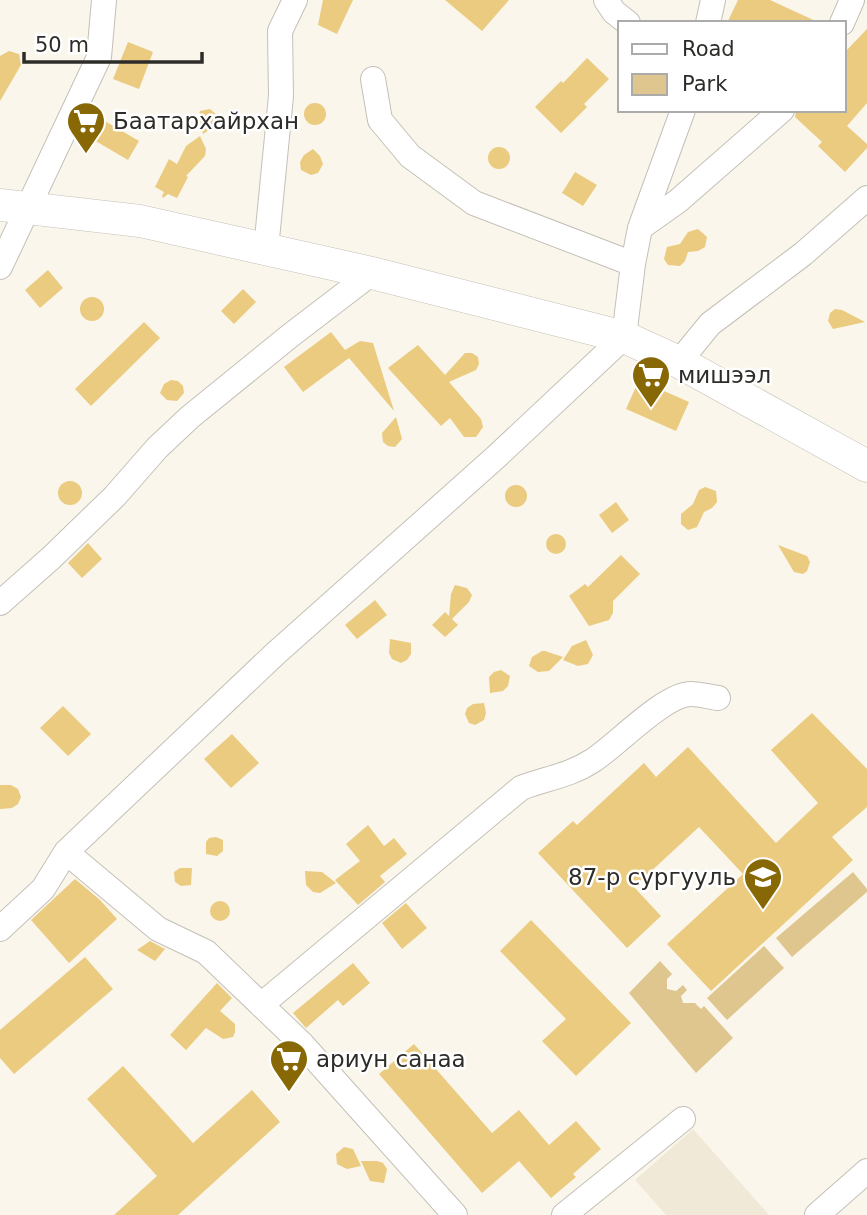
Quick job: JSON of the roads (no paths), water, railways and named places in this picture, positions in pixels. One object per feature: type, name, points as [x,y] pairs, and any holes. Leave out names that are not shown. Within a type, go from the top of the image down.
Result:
[{"type":"street","points":[[0,267],[13,206],[99,57],[104,0]]},
{"type":"street","points":[[266,249],[281,96],[280,32],[295,0]]},
{"type":"street","points":[[606,0],[614,12],[625,21]]},
{"type":"street","points":[[708,21],[713,0]]},
{"type":"street","points":[[843,21],[852,0]]},
{"type":"street","points":[[373,79],[380,120],[410,156],[474,202],[633,264]]},
{"type":"street","points":[[0,929],[43,889],[66,852],[275,654],[496,457],[624,337],[640,228],[681,112]]},
{"type":"street","points":[[640,228],[678,201],[780,112]]},
{"type":"street","points":[[680,362],[710,324],[803,254],[867,198]]},
{"type":"street","points":[[13,206],[140,221],[372,273],[624,337],[680,362],[867,466]]},
{"type":"street","points":[[0,603],[115,496],[157,448],[190,417],[372,273]]},
{"type":"street","points":[[261,1005],[521,788],[549,777],[567,776],[594,761],[667,702],[689,694],[718,698]]},
{"type":"street","points":[[66,852],[158,929],[206,952],[330,1074],[455,1215]]},
{"type":"street","points":[[564,1215],[683,1119]]},
{"type":"street","points":[[817,1215],[867,1171]]},
{"type":"place","name":"Баатархайрхан","points":[[86,155]]},
{"type":"place","name":"мишээл","points":[[651,409]]},
{"type":"place","name":"87-р сургууль","points":[[763,911]]},
{"type":"place","name":"ариун санаа","points":[[289,1093]]}]
